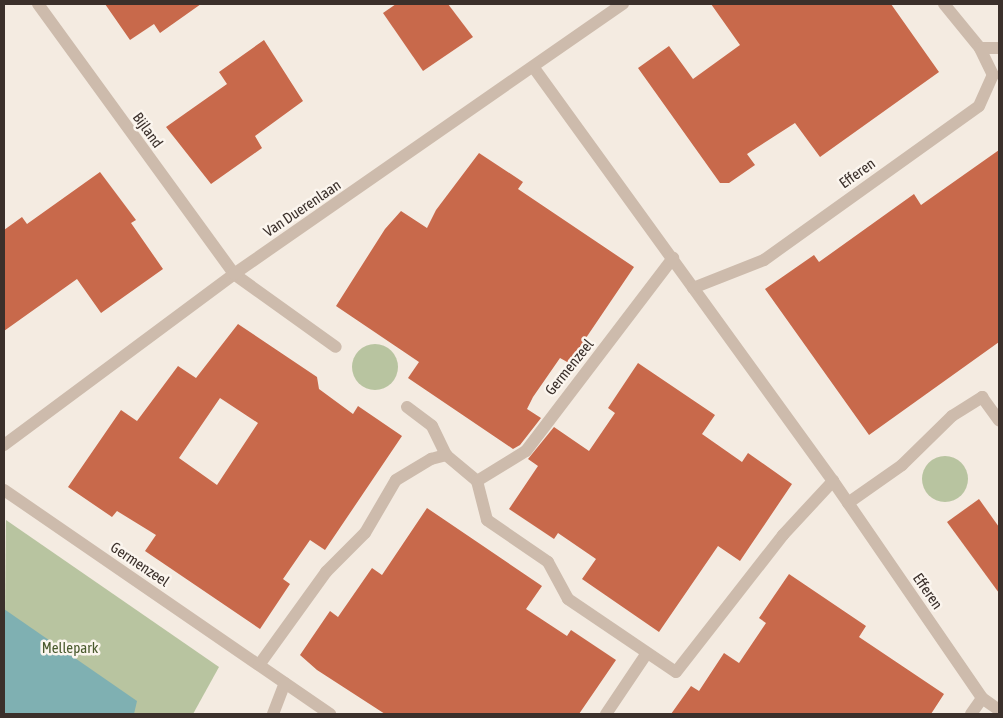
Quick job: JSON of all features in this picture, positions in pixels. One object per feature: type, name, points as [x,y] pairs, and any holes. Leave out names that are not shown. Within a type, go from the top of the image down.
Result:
[{"type":"street","name":"Bijland","points":[[38,4],[234,274]]},
{"type":"street","name":"Van Duerenlaan","points":[[4,445],[234,274],[534,68],[623,4]]},
{"type":"street","name":"Efferen","points":[[693,288],[764,260],[979,106],[993,75],[980,48],[944,4]]},
{"type":"street","points":[[980,48],[999,48]]},
{"type":"street","name":"Efferen","points":[[534,68],[673,258],[848,503],[982,698]]},
{"type":"street","name":"Germenzeel","points":[[477,481],[526,451],[673,258]]},
{"type":"street","points":[[234,274],[336,347]]},
{"type":"street","points":[[848,503],[902,465],[952,416],[982,397],[999,420]]},
{"type":"street","points":[[407,407],[432,426],[446,455],[477,481],[487,520],[548,562],[568,599],[676,672],[784,535],[833,482]]},
{"type":"street","points":[[259,665],[326,572],[365,533],[396,480],[431,459],[446,455]]},
{"type":"street","name":"Germenzeel","points":[[4,490],[330,714]]},
{"type":"street","points":[[606,714],[647,653]]},
{"type":"street","points":[[274,714],[285,683]]},
{"type":"street","points":[[970,714],[982,698],[999,710]]},
{"type":"green space","points":[[371,344],[379,344],[388,348],[394,354],[398,367],[394,380],[388,386],[379,390],[371,390],[362,386],[356,380],[352,371],[352,363],[356,354],[362,348]]},
{"type":"green space","points":[[940,456],[950,456],[962,462],[967,470],[967,488],[962,496],[954,501],[940,502],[932,499],[925,492],[922,484],[922,474],[925,466],[932,459]]},
{"type":"green space","name":"Mellepark","points":[[6,520],[219,667],[193,714],[4,714]]},
{"type":"water","points":[[4,609],[137,701],[134,714],[4,714]]},
{"type":"building","points":[[105,4],[201,4],[160,33],[154,24],[130,40]]},
{"type":"building","points":[[396,4],[448,4],[473,37],[423,71],[383,13]]},
{"type":"building","points":[[711,4],[891,4],[939,72],[820,157],[795,123],[747,154],[755,165],[729,183],[720,183],[638,68],[669,46],[693,79],[740,45]]},
{"type":"building","points":[[264,40],[303,101],[255,136],[262,148],[211,184],[166,127],[227,84],[219,72]]},
{"type":"building","points":[[999,150],[999,342],[869,435],[765,289],[814,255],[819,262],[914,194],[921,205]]},
{"type":"building","points":[[479,153],[523,182],[518,189],[634,267],[569,363],[560,358],[533,397],[527,409],[541,418],[520,445],[513,449],[408,378],[419,362],[336,306],[385,229],[401,211],[427,228],[436,210]]},
{"type":"building","points":[[100,172],[136,220],[131,223],[163,269],[101,313],[77,279],[4,331],[4,230],[22,217],[27,224]]},
{"type":"building","points":[[238,324],[317,377],[319,389],[353,414],[358,406],[402,436],[325,550],[310,540],[283,579],[290,584],[260,629],[145,551],[156,535],[117,511],[112,517],[68,487],[121,410],[137,421],[178,366],[196,378]],"holes":[[[220,398],[258,423],[217,485],[179,458]]]},
{"type":"building","points":[[638,363],[715,415],[702,434],[742,462],[748,453],[792,484],[740,561],[718,546],[659,632],[582,579],[596,559],[558,533],[554,539],[509,509],[538,466],[528,459],[554,427],[589,451],[615,413],[608,408]]},
{"type":"building","points":[[979,499],[999,527],[999,593],[947,522]]},
{"type":"building","points":[[427,508],[542,586],[526,609],[567,636],[571,630],[616,660],[579,714],[385,714],[317,670],[300,655],[330,611],[338,617],[372,568],[382,575]]},
{"type":"building","points":[[789,574],[866,626],[859,637],[944,694],[931,714],[671,714],[691,686],[699,691],[724,653],[739,663],[766,623],[759,618]]}]
